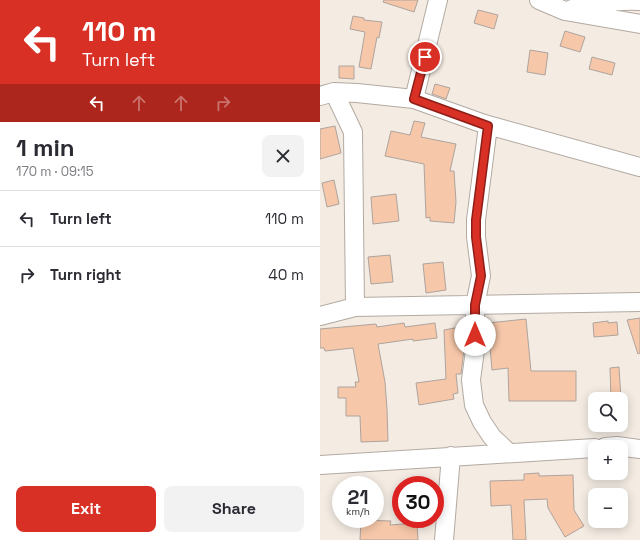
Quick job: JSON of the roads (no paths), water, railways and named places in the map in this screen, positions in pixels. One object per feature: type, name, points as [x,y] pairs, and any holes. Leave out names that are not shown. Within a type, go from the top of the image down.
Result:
[{"type":"street","points":[[414,99],[438,0]]},
{"type":"street","points":[[539,0],[565,11],[640,24]]},
{"type":"street","points":[[565,11],[599,2],[631,0],[640,1]]},
{"type":"street","points":[[327,94],[357,92],[414,99],[488,126],[640,167]]},
{"type":"street","points":[[327,94],[353,132],[355,307]]},
{"type":"street","points":[[488,126],[476,220],[476,237],[481,276],[475,305],[472,380],[474,405],[482,422],[492,436],[509,453]]},
{"type":"street","points":[[320,316],[355,307],[640,302]]},
{"type":"street","points":[[628,447],[640,449]]},
{"type":"street","points":[[320,464],[588,448]]},
{"type":"street","points":[[444,540],[451,456]]}]
